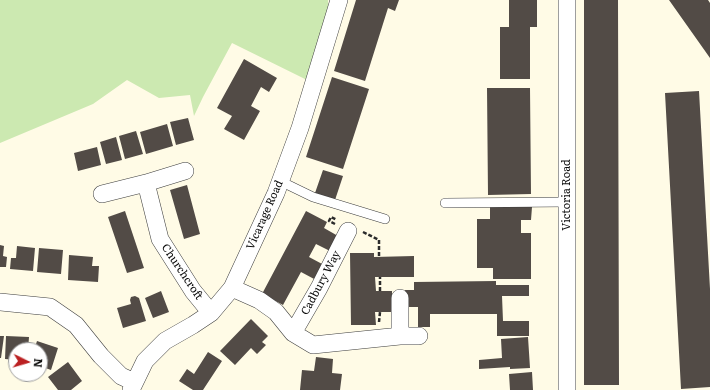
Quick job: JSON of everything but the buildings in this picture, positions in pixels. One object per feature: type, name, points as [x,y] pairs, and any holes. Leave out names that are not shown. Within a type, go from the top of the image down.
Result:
[{"type":"street","name":"Vicarage Road","points":[[133,386],[145,361],[165,341],[211,313],[232,288],[280,181],[300,128],[339,0]]},
{"type":"street","name":"Victoria Road","points":[[567,390],[568,0]]},
{"type":"street","points":[[102,194],[185,171]]},
{"type":"street","name":"Churchcroft","points":[[146,183],[160,239],[193,291],[211,313]]},
{"type":"street","name":"Cadbury Way","points":[[293,334],[319,288],[348,231]]},
{"type":"street","points":[[232,288],[259,300],[276,312],[293,334],[313,345],[400,336],[419,336]]},
{"type":"street","points":[[400,298],[400,336]]},
{"type":"street","points":[[0,302],[50,306],[76,325],[101,356],[133,386]]},
{"type":"lane","points":[[280,181],[314,197],[385,219]]},
{"type":"lane","points":[[445,203],[567,202]]},
{"type":"path","points":[[380,277],[380,291]]},
{"type":"green space","points":[[0,0],[328,0],[328,12],[307,80],[232,43],[194,116],[190,95],[159,98],[127,80],[93,104],[0,143]]}]
